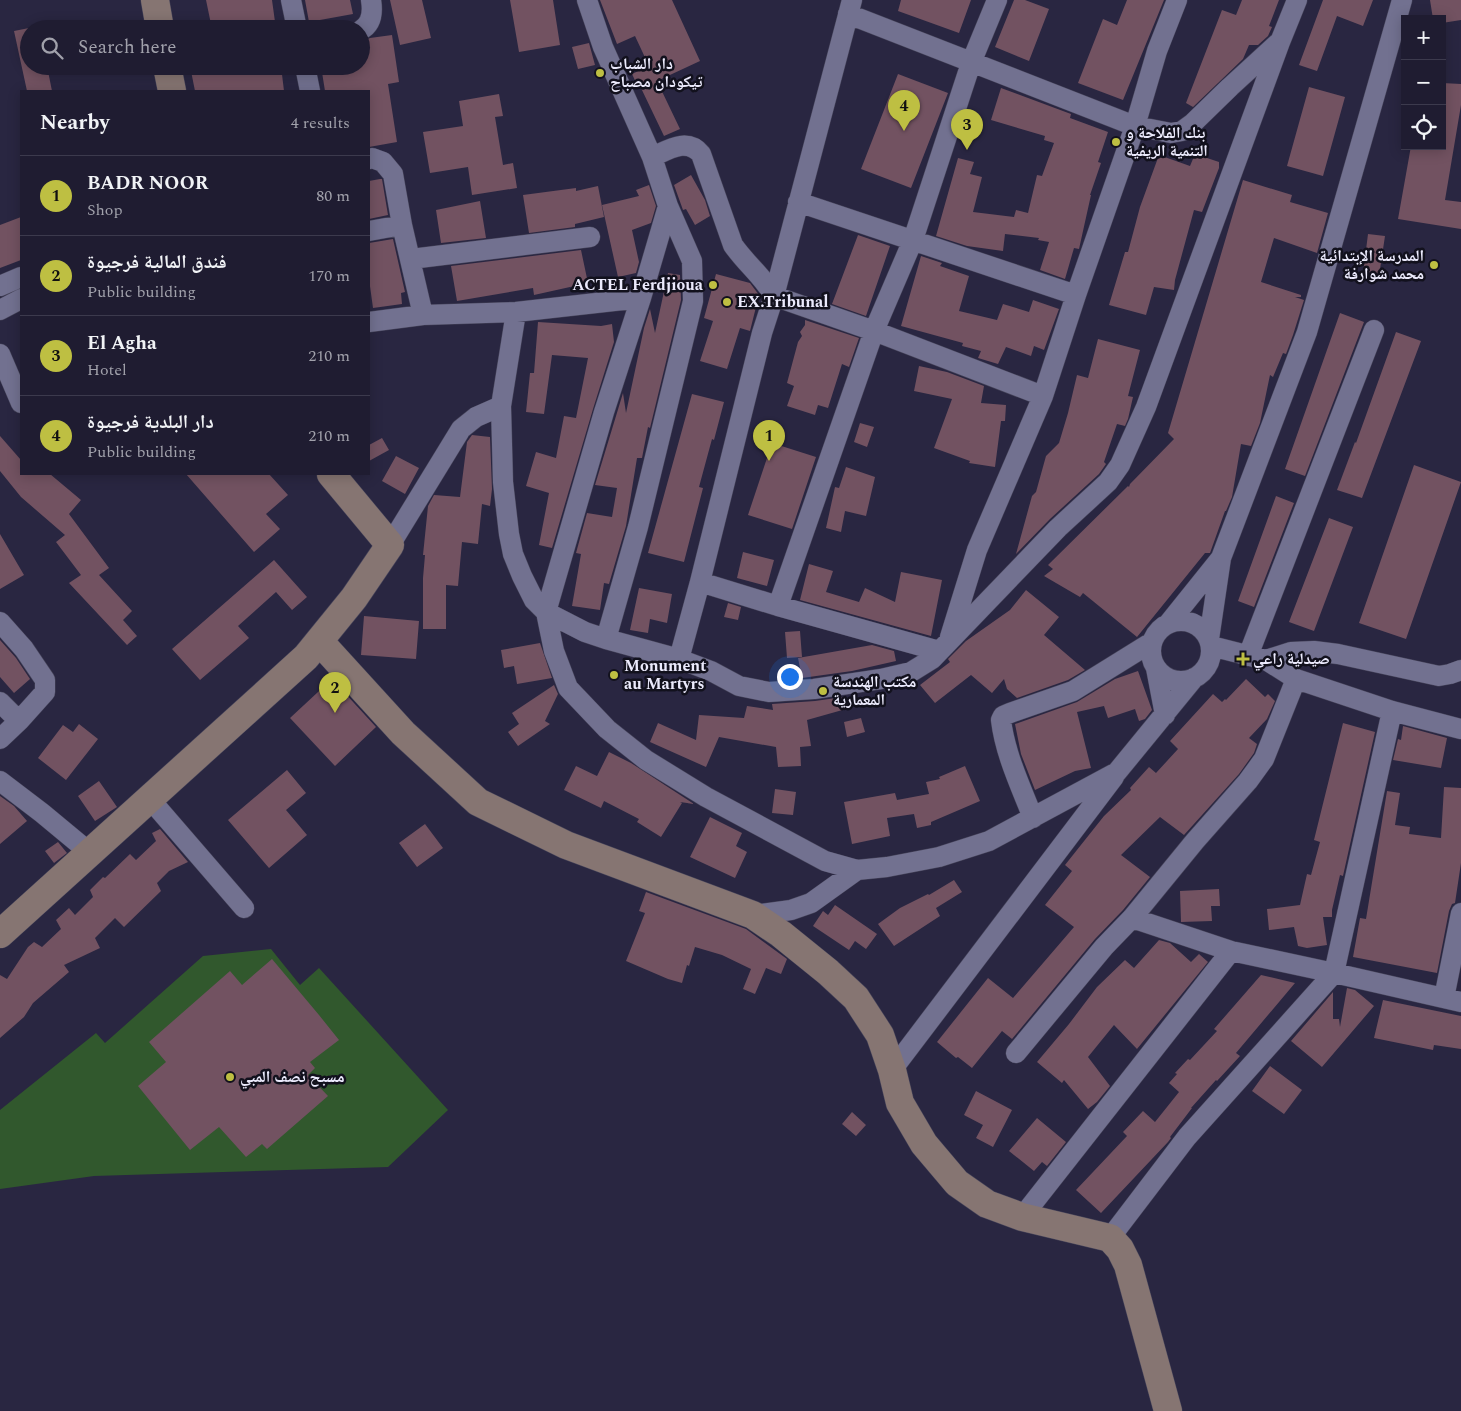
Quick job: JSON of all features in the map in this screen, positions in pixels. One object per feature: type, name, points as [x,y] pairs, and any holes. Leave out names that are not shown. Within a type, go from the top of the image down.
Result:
[{"type":"main road","points":[[155,0],[158,20]]},
{"type":"main road","points":[[169,75],[172,90]]},
{"type":"main road","points":[[0,934],[148,798],[306,657],[354,598],[390,544],[332,475]]},
{"type":"main road","points":[[320,642],[403,733],[478,802],[566,846],[753,915],[828,972],[856,998],[880,1035],[892,1070],[900,1103],[924,1144],[957,1183],[987,1204],[1022,1217],[1110,1238],[1120,1249],[1128,1264],[1168,1411]]},
{"type":"street","points":[[291,0],[295,20]]},
{"type":"street","points":[[370,20],[372,9],[371,0]]},
{"type":"street","points":[[587,0],[603,47],[652,157],[668,206],[692,261],[693,300],[638,527],[606,640]]},
{"type":"street","points":[[778,606],[874,332],[913,240],[971,63],[997,0]]},
{"type":"street","points":[[944,646],[977,550],[1043,396],[1076,295],[1136,126],[1157,51],[1177,0]]},
{"type":"street","points":[[516,312],[501,406],[502,482],[513,554],[534,600],[546,612],[585,632],[606,640],[679,659],[711,671],[739,686],[769,692],[814,689],[881,679],[911,672],[932,659],[1058,528],[1108,482],[1120,465],[1146,407],[1297,0]]},
{"type":"street","points":[[892,1070],[1117,772],[1194,678],[1206,668],[1212,654],[1210,642],[1221,558],[1307,332],[1402,0]]},
{"type":"street","points":[[679,659],[762,333],[774,296],[850,7],[971,63],[1136,126],[1170,133],[1182,131],[1193,123],[1280,42]]},
{"type":"street","points":[[307,75],[310,90]]},
{"type":"street","points":[[652,157],[680,145],[689,146],[701,154],[733,246],[766,282],[774,296],[1043,396]]},
{"type":"street","points":[[370,159],[383,162],[394,174],[402,225],[422,315]]},
{"type":"street","points":[[798,202],[1076,295]]},
{"type":"street","points":[[668,206],[641,298],[604,412],[546,612],[554,651],[568,688],[607,729],[646,760],[706,797],[824,861],[857,870],[887,867],[939,857],[989,841],[1117,772]]},
{"type":"street","points":[[370,231],[402,225]]},
{"type":"street","points":[[411,259],[590,237]]},
{"type":"street","points":[[0,286],[20,277]]},
{"type":"street","points":[[370,322],[422,315],[516,312],[641,298]]},
{"type":"street","points":[[0,310],[20,300]]},
{"type":"street","points":[[1257,658],[1374,330]]},
{"type":"street","points":[[0,354],[20,401]]},
{"type":"street","points":[[390,544],[461,429],[476,418],[501,406]]},
{"type":"street","points":[[1165,715],[1156,668],[1151,655],[1152,642],[1221,558]]},
{"type":"street","points":[[700,582],[778,606],[944,646]]},
{"type":"street","points":[[1168,624],[1180,621],[1192,622],[1202,629],[1210,642],[1257,658],[1296,679],[1392,711],[1461,729]]},
{"type":"street","points":[[0,622],[24,649],[46,684],[45,692],[19,722],[0,739]]},
{"type":"street","points":[[1033,818],[1016,774],[1002,728],[1001,720],[1003,716],[1073,691],[1152,642]]},
{"type":"street","points":[[1257,658],[1291,652],[1314,651],[1338,654],[1439,676],[1461,670]]},
{"type":"street","points":[[1156,668],[1169,678],[1177,681],[1194,678]]},
{"type":"street","points":[[1016,1053],[1104,947],[1132,918],[1195,841],[1248,781],[1264,759],[1296,679]]},
{"type":"street","points":[[0,702],[19,722]]},
{"type":"street","points":[[1110,1238],[1187,1137],[1334,973],[1392,711]]},
{"type":"street","points":[[0,782],[42,812],[89,852]]},
{"type":"street","points":[[148,798],[244,908]]},
{"type":"street","points":[[753,915],[790,910],[812,903],[857,870]]},
{"type":"street","points":[[1132,918],[1231,951],[1452,1000],[1461,913]]},
{"type":"street","points":[[1022,1217],[1231,951]]},
{"type":"green space","name":"مسبح نصف المبي","points":[[271,949],[300,985],[319,968],[448,1110],[388,1167],[94,1176],[0,1189],[0,1110],[96,1033],[105,1043],[203,956]]},
{"type":"building","points":[[206,0],[272,0],[275,20],[210,20]]},
{"type":"building","points":[[305,0],[350,0],[353,14],[320,20],[309,20]]},
{"type":"building","points":[[390,0],[422,0],[431,38],[400,45]]},
{"type":"building","points":[[510,0],[553,0],[560,45],[519,52]]},
{"type":"building","points":[[600,0],[672,0],[700,61],[657,81],[680,129],[664,136],[641,88],[639,89],[632,74],[649,66],[635,36],[617,44]]},
{"type":"building","points":[[901,0],[971,0],[959,33],[898,11]]},
{"type":"building","points":[[1014,0],[1025,0],[1049,9],[1029,61],[995,47]]},
{"type":"building","points":[[1127,0],[1164,0],[1123,100],[1078,83],[1103,19],[1117,25]]},
{"type":"building","points":[[1242,0],[1279,0],[1269,26],[1272,27],[1268,36],[1258,45],[1249,45],[1243,59],[1193,107],[1186,103],[1222,10],[1236,15]]},
{"type":"building","points":[[1323,0],[1373,0],[1363,26],[1337,16],[1317,71],[1299,65]]},
{"type":"building","points":[[1430,0],[1461,0],[1461,20],[1446,22],[1446,15],[1432,15]]},
{"type":"building","points":[[20,30],[20,59],[14,31]]},
{"type":"building","points":[[392,35],[399,82],[388,84],[397,142],[370,147],[370,90],[325,90],[322,75],[370,75],[370,38]]},
{"type":"building","points":[[589,43],[595,65],[578,69],[572,47]]},
{"type":"building","points":[[898,74],[948,93],[911,188],[861,169]]},
{"type":"building","points":[[24,75],[49,75],[52,90],[27,90]]},
{"type":"building","points":[[192,75],[282,75],[284,90],[195,90]]},
{"type":"building","points":[[1446,83],[1461,84],[1461,105],[1445,200],[1461,202],[1461,229],[1398,219],[1410,150],[1446,150]]},
{"type":"building","points":[[1309,87],[1345,97],[1323,176],[1287,166]]},
{"type":"building","points":[[1001,88],[1071,114],[1070,118],[1108,132],[1098,162],[1101,163],[1090,195],[1079,249],[1074,248],[1065,279],[1040,270],[1049,242],[1038,240],[1039,238],[1005,234],[1003,251],[967,246],[936,236],[958,158],[974,162],[970,174],[982,177],[973,212],[1014,217],[1016,210],[1028,213],[1037,175],[1042,176],[1054,143],[1044,140],[1045,136],[991,120]]},
{"type":"building","points":[[499,94],[503,116],[495,117],[503,165],[513,163],[517,188],[472,195],[468,167],[430,173],[423,132],[463,126],[459,101]]},
{"type":"building","points":[[1195,154],[1219,162],[1219,168],[1202,212],[1194,210],[1174,290],[1154,287],[1146,315],[1109,305],[1125,252],[1128,252],[1140,207],[1159,155],[1190,166]]},
{"type":"building","points":[[691,175],[705,200],[710,216],[695,225],[686,209],[683,210],[674,185]]},
{"type":"building","points":[[382,179],[388,215],[370,219],[370,181]]},
{"type":"building","points":[[1243,180],[1292,195],[1290,202],[1328,213],[1317,253],[1274,238],[1261,282],[1301,295],[1301,297],[1295,297],[1304,300],[1293,335],[1286,354],[1283,353],[1273,377],[1270,375],[1260,423],[1251,446],[1241,444],[1232,497],[1210,553],[1205,553],[1137,637],[1083,593],[1080,597],[1044,576],[1053,569],[1048,565],[1129,487],[1174,439],[1168,433]]},
{"type":"building","points":[[649,185],[656,206],[651,223],[632,230],[639,262],[636,273],[618,277],[602,205],[639,196],[636,190]]},
{"type":"building","points":[[598,186],[604,217],[575,224],[575,227],[529,233],[523,195],[576,188],[576,191]]},
{"type":"building","points":[[480,201],[486,238],[441,243],[436,210]]},
{"type":"building","points":[[20,217],[20,260],[0,268],[0,225]]},
{"type":"building","points":[[1368,234],[1385,236],[1379,276],[1363,274]]},
{"type":"building","points":[[858,235],[890,246],[866,316],[832,304]]},
{"type":"building","points":[[393,239],[405,292],[401,293],[402,304],[373,308],[370,286],[370,243]]},
{"type":"building","points":[[581,250],[588,283],[534,295],[533,288],[457,301],[451,266]]},
{"type":"building","points":[[921,256],[942,263],[940,266],[969,276],[959,311],[997,320],[1003,304],[1029,312],[1033,300],[1059,309],[1044,350],[1034,346],[1031,356],[1006,347],[998,364],[978,358],[981,351],[962,346],[963,343],[901,326]]},
{"type":"building","points":[[668,273],[680,275],[681,300],[650,428],[648,427],[642,458],[637,458],[626,526],[609,584],[604,583],[600,610],[572,606],[581,554],[576,553],[587,513],[612,517],[617,488],[595,485],[623,393],[626,413],[644,328],[650,309],[655,333]]},
{"type":"building","points":[[716,274],[750,283],[759,295],[750,331],[740,328],[727,369],[700,361],[713,321],[704,318]]},
{"type":"building","points":[[1340,313],[1364,322],[1305,476],[1285,469]]},
{"type":"building","points":[[805,320],[859,338],[849,367],[842,364],[828,408],[818,405],[815,415],[787,406],[794,386],[787,383],[798,342],[802,336],[800,332],[805,325]]},
{"type":"building","points":[[538,322],[601,326],[612,324],[614,342],[552,548],[539,545],[549,493],[526,486],[536,452],[556,458],[564,416],[576,418],[588,358],[552,355],[544,414],[526,412],[530,373],[534,373]]},
{"type":"building","points":[[1396,332],[1421,341],[1362,498],[1337,490]]},
{"type":"building","points":[[1098,339],[1140,350],[1128,396],[1133,397],[1128,419],[1125,426],[1117,424],[1104,462],[1106,464],[1099,474],[1050,519],[1016,554],[1032,496],[1036,492],[1046,456],[1059,443],[1077,375],[1088,378]]},
{"type":"building","points":[[919,366],[947,372],[984,386],[981,403],[1006,405],[1005,421],[1001,421],[995,467],[969,463],[970,461],[934,448],[952,399],[914,391]]},
{"type":"building","points":[[692,394],[724,402],[699,487],[703,488],[684,562],[648,553]]},
{"type":"building","points":[[860,423],[874,427],[867,447],[854,442]]},
{"type":"building","points":[[472,435],[490,437],[492,489],[490,506],[482,504],[478,544],[462,542],[458,586],[446,585],[446,629],[423,629],[425,555],[423,555],[428,506],[434,495],[460,497],[467,442]]},
{"type":"building","points":[[0,436],[20,459],[20,475],[51,475],[81,500],[69,514],[109,568],[99,575],[132,611],[123,620],[137,636],[127,645],[69,583],[81,575],[56,542],[65,535],[21,497],[0,471]]},
{"type":"building","points":[[382,438],[389,450],[370,460],[370,444]]},
{"type":"building","points":[[772,443],[816,457],[792,529],[748,515]]},
{"type":"building","points":[[396,456],[419,468],[405,494],[382,481]]},
{"type":"building","points":[[1414,465],[1461,482],[1406,639],[1359,623]]},
{"type":"building","points":[[846,467],[875,477],[866,516],[845,511],[841,532],[826,528],[835,487],[839,488]]},
{"type":"building","points":[[187,475],[270,475],[288,495],[266,514],[280,529],[254,552]]},
{"type":"building","points":[[1276,496],[1294,503],[1254,607],[1238,601]]},
{"type":"building","points":[[1329,518],[1353,527],[1314,631],[1289,622]]},
{"type":"building","points":[[0,534],[24,575],[0,589]]},
{"type":"building","points":[[743,552],[774,560],[767,586],[737,578]]},
{"type":"building","points":[[274,560],[307,597],[292,610],[276,592],[238,626],[249,638],[200,680],[172,649]]},
{"type":"building","points":[[809,564],[833,571],[826,592],[859,602],[865,588],[895,602],[901,572],[942,580],[931,636],[800,600]]},
{"type":"building","points":[[639,588],[672,594],[667,623],[650,619],[648,633],[630,630]]},
{"type":"building","points":[[1026,590],[1059,617],[1044,635],[1085,670],[1068,680],[1017,698],[1007,689],[1004,679],[992,693],[971,675],[935,703],[920,685],[950,662],[948,659],[966,641],[1010,610]]},
{"type":"building","points":[[728,603],[741,607],[738,620],[724,617]]},
{"type":"building","points":[[364,616],[419,621],[416,659],[361,655]]},
{"type":"building","points":[[800,631],[802,657],[787,658],[785,632]]},
{"type":"building","points":[[0,640],[16,658],[30,679],[14,693],[0,677]]},
{"type":"building","points":[[540,643],[552,678],[517,684],[514,666],[504,668],[501,650]]},
{"type":"building","points":[[872,645],[894,651],[896,661],[852,671],[802,678],[798,658]]},
{"type":"building","points":[[1138,671],[1152,710],[1145,719],[1139,721],[1135,709],[1108,718],[1104,706],[1077,712],[1091,768],[1075,771],[1035,790],[1021,754],[1015,724],[1077,702],[1115,679]]},
{"type":"building","points":[[332,679],[376,727],[335,766],[290,718]]},
{"type":"building","points":[[1246,679],[1265,697],[1268,694],[1275,701],[1267,719],[1249,738],[1257,744],[1254,753],[1239,774],[1184,835],[1160,817],[1121,855],[1150,877],[1123,910],[1095,939],[1012,1039],[1002,1031],[972,1068],[958,1057],[956,1058],[937,1042],[988,978],[1013,998],[1074,927],[1045,905],[1072,871],[1065,865],[1104,816],[1131,790],[1130,788],[1149,767],[1156,773],[1178,749],[1170,741],[1213,694],[1222,702]]},
{"type":"building","points":[[554,685],[558,694],[545,721],[550,724],[518,746],[508,732],[519,724],[512,713]]},
{"type":"building","points":[[843,697],[846,709],[807,720],[811,746],[800,747],[801,766],[778,767],[776,747],[719,737],[706,767],[650,742],[658,723],[696,740],[699,715],[744,718],[747,706],[773,710],[772,704]]},
{"type":"building","points":[[861,718],[865,732],[847,737],[844,722]]},
{"type":"building","points":[[1343,723],[1375,732],[1343,876],[1340,875],[1332,917],[1323,917],[1327,945],[1307,948],[1298,946],[1294,927],[1269,930],[1267,909],[1300,905],[1307,874],[1311,875],[1320,842],[1314,840]]},
{"type":"building","points":[[79,724],[98,739],[66,780],[38,758],[63,725],[73,732]]},
{"type":"building","points":[[1403,726],[1447,738],[1441,768],[1393,760],[1398,739],[1401,740]]},
{"type":"building","points":[[609,752],[631,763],[694,804],[680,802],[682,803],[661,837],[637,822],[639,819],[604,801],[601,808],[564,790],[576,766],[597,776]]},
{"type":"building","points":[[965,766],[980,801],[931,822],[931,825],[917,828],[914,814],[887,818],[890,836],[852,844],[844,802],[895,793],[897,800],[929,794],[926,782],[940,779],[939,777]]},
{"type":"building","points":[[287,770],[306,793],[286,810],[307,835],[269,868],[228,820]]},
{"type":"building","points":[[99,781],[117,807],[95,821],[78,796]]},
{"type":"building","points":[[1444,787],[1461,788],[1461,863],[1455,903],[1452,904],[1449,911],[1437,973],[1353,957],[1360,918],[1366,919],[1387,791],[1400,793],[1395,825],[1410,827],[1409,834],[1441,838]]},
{"type":"building","points":[[775,789],[796,792],[793,815],[772,813]]},
{"type":"building","points":[[0,796],[14,806],[27,821],[0,844]]},
{"type":"building","points":[[710,817],[742,833],[736,846],[747,852],[735,878],[690,857]]},
{"type":"building","points":[[425,824],[443,848],[417,867],[399,843]]},
{"type":"building","points":[[160,829],[188,862],[169,871],[157,883],[161,891],[124,927],[115,918],[95,938],[100,948],[64,965],[69,972],[33,1003],[24,1017],[0,1038],[0,975],[7,979],[28,947],[34,942],[42,947],[61,929],[56,920],[69,908],[75,915],[93,897],[90,890],[130,854],[136,860],[156,841],[152,833]]},
{"type":"building","points":[[58,842],[67,853],[54,863],[45,851]]},
{"type":"building","points":[[954,880],[962,892],[936,908],[940,916],[894,946],[878,924],[900,908],[929,895]]},
{"type":"building","points":[[1219,889],[1220,906],[1211,906],[1212,921],[1181,922],[1180,891]]},
{"type":"building","points":[[646,892],[746,929],[787,959],[781,974],[766,968],[755,994],[743,989],[751,969],[722,955],[695,947],[682,983],[626,961],[645,913],[639,911]]},
{"type":"building","points":[[835,905],[877,934],[866,949],[855,941],[849,950],[813,926],[823,911],[828,915]]},
{"type":"building","points":[[1159,940],[1170,943],[1191,962],[1199,954],[1208,962],[1137,1049],[1114,1025],[1088,1057],[1110,1086],[1097,1102],[1088,1109],[1064,1080],[1062,1083],[1037,1062],[1097,987],[1125,960],[1134,968]]},
{"type":"building","points":[[272,959],[339,1040],[310,1062],[315,1068],[308,1075],[328,1096],[267,1149],[262,1144],[246,1157],[219,1127],[190,1150],[138,1086],[166,1062],[149,1042],[230,971],[242,985]]},
{"type":"building","points":[[1261,975],[1295,983],[1236,1053],[1240,1056],[1191,1108],[1168,1142],[1101,1213],[1076,1190],[1127,1136],[1123,1132],[1143,1111],[1155,1122],[1179,1092],[1169,1083],[1177,1074],[1175,1073],[1217,1031],[1214,1029]]},
{"type":"building","points":[[1347,988],[1355,990],[1374,1006],[1322,1067],[1291,1041],[1333,992],[1333,1019],[1339,1019],[1340,1027]]},
{"type":"building","points":[[1383,1000],[1461,1016],[1461,1049],[1434,1045],[1433,1050],[1374,1038]]},
{"type":"building","points":[[1270,1066],[1302,1090],[1284,1114],[1252,1091]]},
{"type":"building","points":[[976,1091],[1012,1110],[993,1147],[976,1138],[983,1125],[964,1115]]},
{"type":"building","points":[[852,1112],[866,1125],[856,1136],[842,1124]]},
{"type":"building","points":[[1037,1118],[1066,1142],[1047,1166],[1042,1162],[1034,1171],[1009,1151]]},
{"type":"place","name":"دار الشباب تيكودان مصباح","points":[[600,73]]},
{"type":"place","name":"دار البلدية فرجيوة","points":[[904,131]]},
{"type":"place","name":"بنك الفلاحة و التنمية الريفية","points":[[1116,142]]},
{"type":"place","name":"El Agha","points":[[967,150]]},
{"type":"place","name":"المدرسة الإبتدائية محمد شوارفة","points":[[1434,265]]},
{"type":"place","name":"ACTEL Ferdjioua","points":[[713,285]]},
{"type":"place","name":"EX.Tribunal","points":[[727,302]]},
{"type":"place","name":"BADR NOOR","points":[[769,461]]},
{"type":"place","name":"صيدلية راعي","points":[[1243,659]]},
{"type":"place","name":"Monument au Martyrs","points":[[614,675]]},
{"type":"place","name":"مكتب الهندسة المعمارية","points":[[823,691]]},
{"type":"place","name":"فندق المالية فرجيوة","points":[[335,713]]},
{"type":"place","name":"مسبح نصف المبي","points":[[230,1077]]}]
